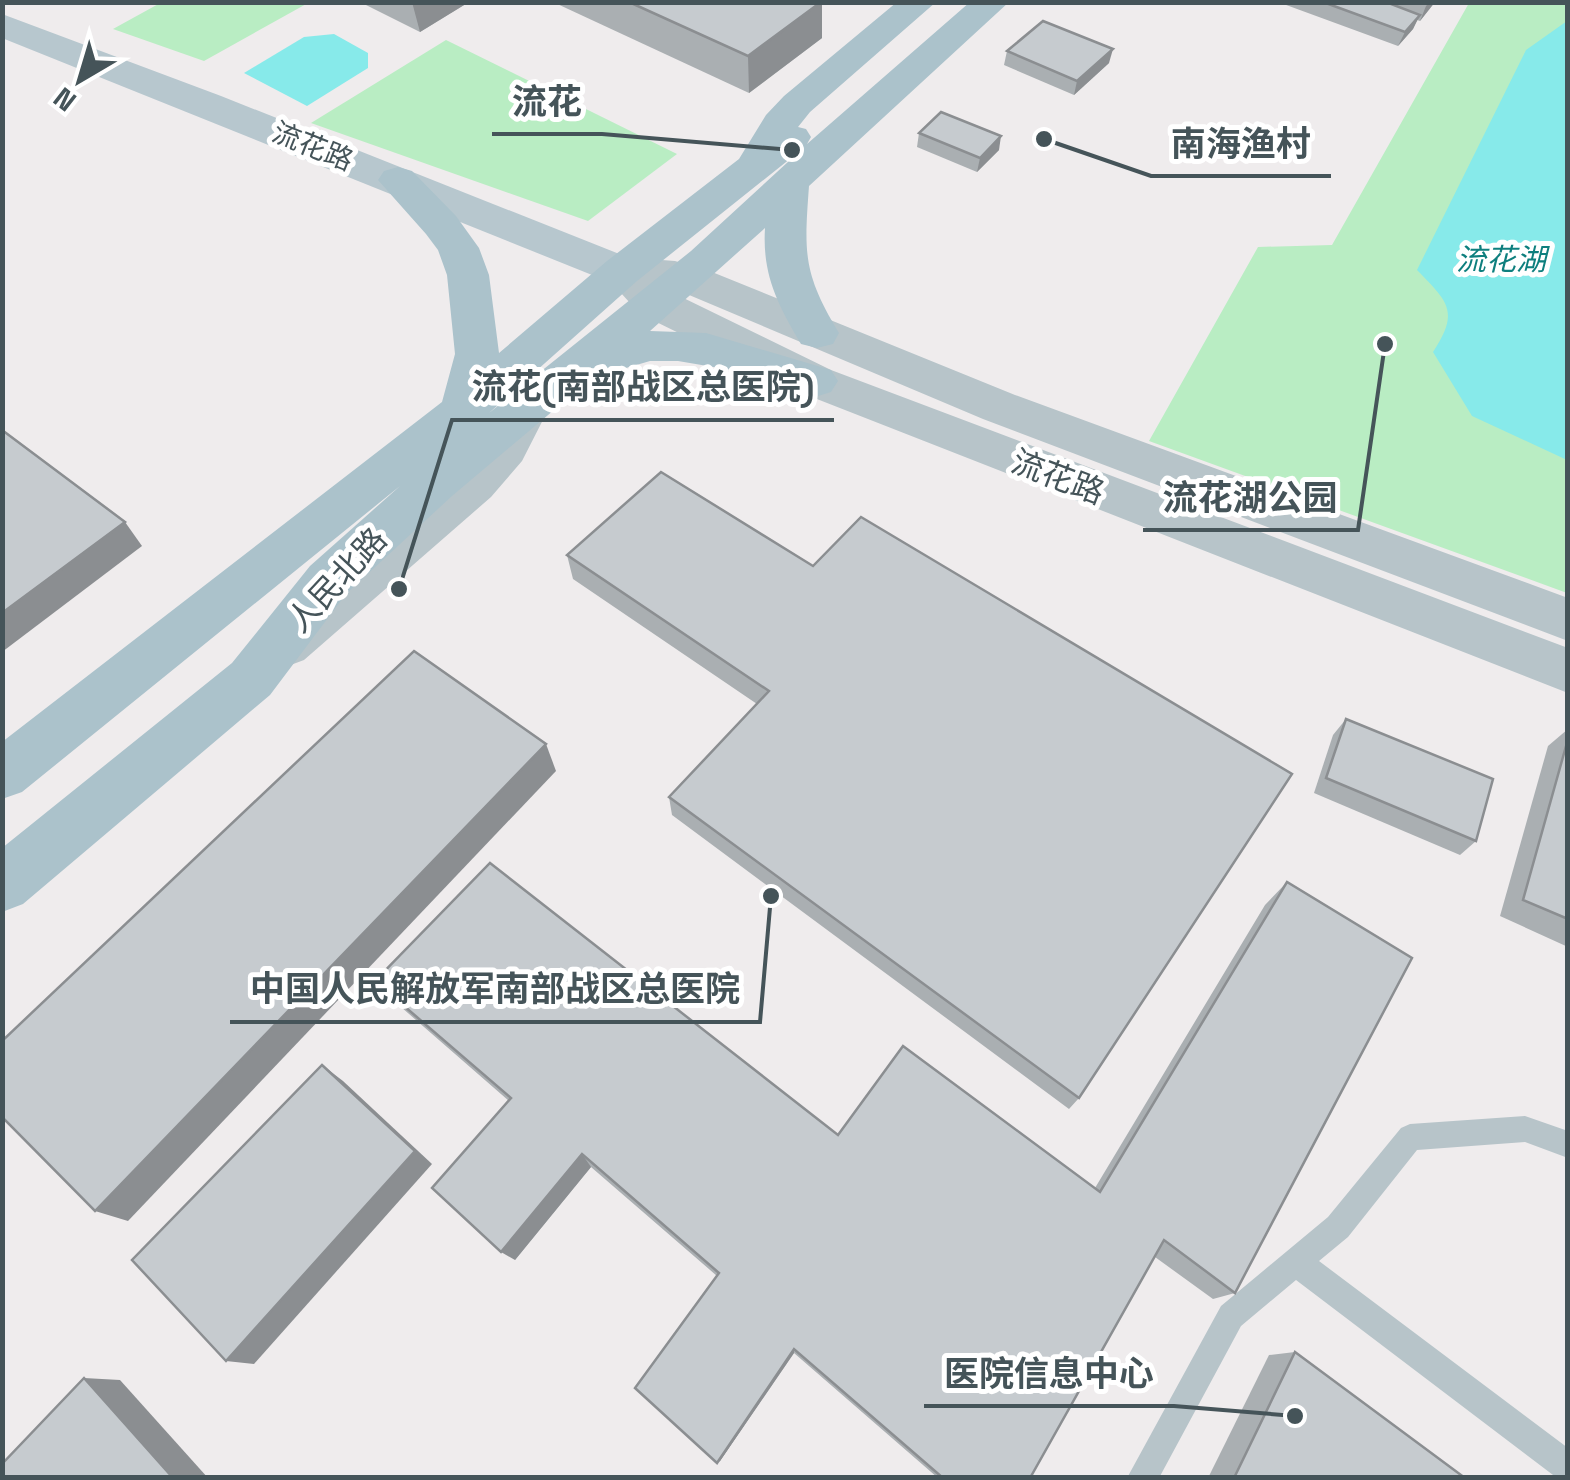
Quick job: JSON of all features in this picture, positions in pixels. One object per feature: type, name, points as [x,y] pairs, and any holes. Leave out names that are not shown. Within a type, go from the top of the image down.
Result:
[{"type":"main road","points":[[528,410],[601,360],[649,344],[816,357],[784,268],[771,176],[780,123],[797,104],[919,2]]},
{"type":"main road","name":"人民北路","points":[[2,775],[463,410],[622,271],[706,204],[771,176],[957,2]]},
{"type":"main road","points":[[771,176],[828,166],[869,141],[950,54],[992,2]]},
{"type":"main road","points":[[950,54],[1027,2]]},
{"type":"main road","name":"流花路","points":[[2,26],[622,271]]},
{"type":"main road","name":"人民北路","points":[[2,885],[252,679],[328,580],[435,482],[528,410],[748,224],[771,176]]},
{"type":"main road","points":[[398,180],[441,224],[458,248],[468,275],[478,354],[463,410]]},
{"type":"main road","points":[[706,204],[748,224]]},
{"type":"street","name":"流花路","points":[[622,271],[816,357],[1568,671]]},
{"type":"street","name":"流花路","points":[[816,357],[1150,465],[1568,620]]},
{"type":"lane","points":[[1142,1478],[1231,1316],[1338,1227],[1410,1137],[1525,1128],[1568,1145]]},
{"type":"lane","points":[[1296,1262],[1568,1467]]},
{"type":"green space","points":[[162,2],[308,3],[204,61],[113,29]]},
{"type":"green space","points":[[1469,3],[1567,3],[1567,593],[1149,441],[1258,247],[1332,245]]},
{"type":"green space","points":[[446,40],[677,154],[588,221],[311,123]]},
{"type":"water","name":"流花湖","points":[[1567,21],[1567,460],[1472,416],[1433,352],[1446,326],[1447,308],[1417,270],[1526,50]]},
{"type":"water","points":[[334,34],[368,53],[368,68],[307,106],[244,73],[304,37]]},
{"type":"building","points":[[629,2],[821,2],[748,56]]},
{"type":"building","points":[[1323,2],[1386,2],[1420,15],[1405,32]]},
{"type":"building","points":[[1043,21],[1113,49],[1077,81],[1007,51]]},
{"type":"building","points":[[941,112],[1001,136],[980,158],[919,133]]},
{"type":"building","points":[[2,430],[125,522],[2,613]]},
{"type":"building","points":[[661,472],[813,566],[861,517],[1292,774],[1079,1098],[669,797],[769,691],[567,555]]},
{"type":"building","points":[[414,651],[546,744],[95,1211],[2,1117],[2,1041]]},
{"type":"building","points":[[1346,719],[1493,779],[1476,841],[1326,778]]},
{"type":"building","points":[[1568,739],[1568,919],[1523,900]]},
{"type":"building","points":[[490,863],[838,1135],[903,1046],[1100,1192],[1287,882],[1412,958],[1235,1293],[1164,1240],[1030,1478],[943,1478],[794,1349],[717,1463],[635,1388],[719,1273],[582,1154],[501,1252],[432,1188],[511,1098],[375,981]]},
{"type":"building","points":[[322,1065],[415,1151],[226,1361],[132,1260]]},
{"type":"building","points":[[1295,1352],[1465,1478],[1234,1478]]},
{"type":"building","points":[[84,1378],[173,1478],[2,1478],[2,1464]]},
{"type":"place","name":"南海渔村","points":[[1044,139]]},
{"type":"place","name":"流花","points":[[792,150]]},
{"type":"place","name":"流花湖公园","points":[[1385,344]]},
{"type":"place","name":"流花(南部战区总医院)","points":[[399,589]]},
{"type":"place","name":"中国人民解放军南部战区总医院","points":[[771,896]]},
{"type":"place","name":"医院信息中心","points":[[1295,1416]]}]
